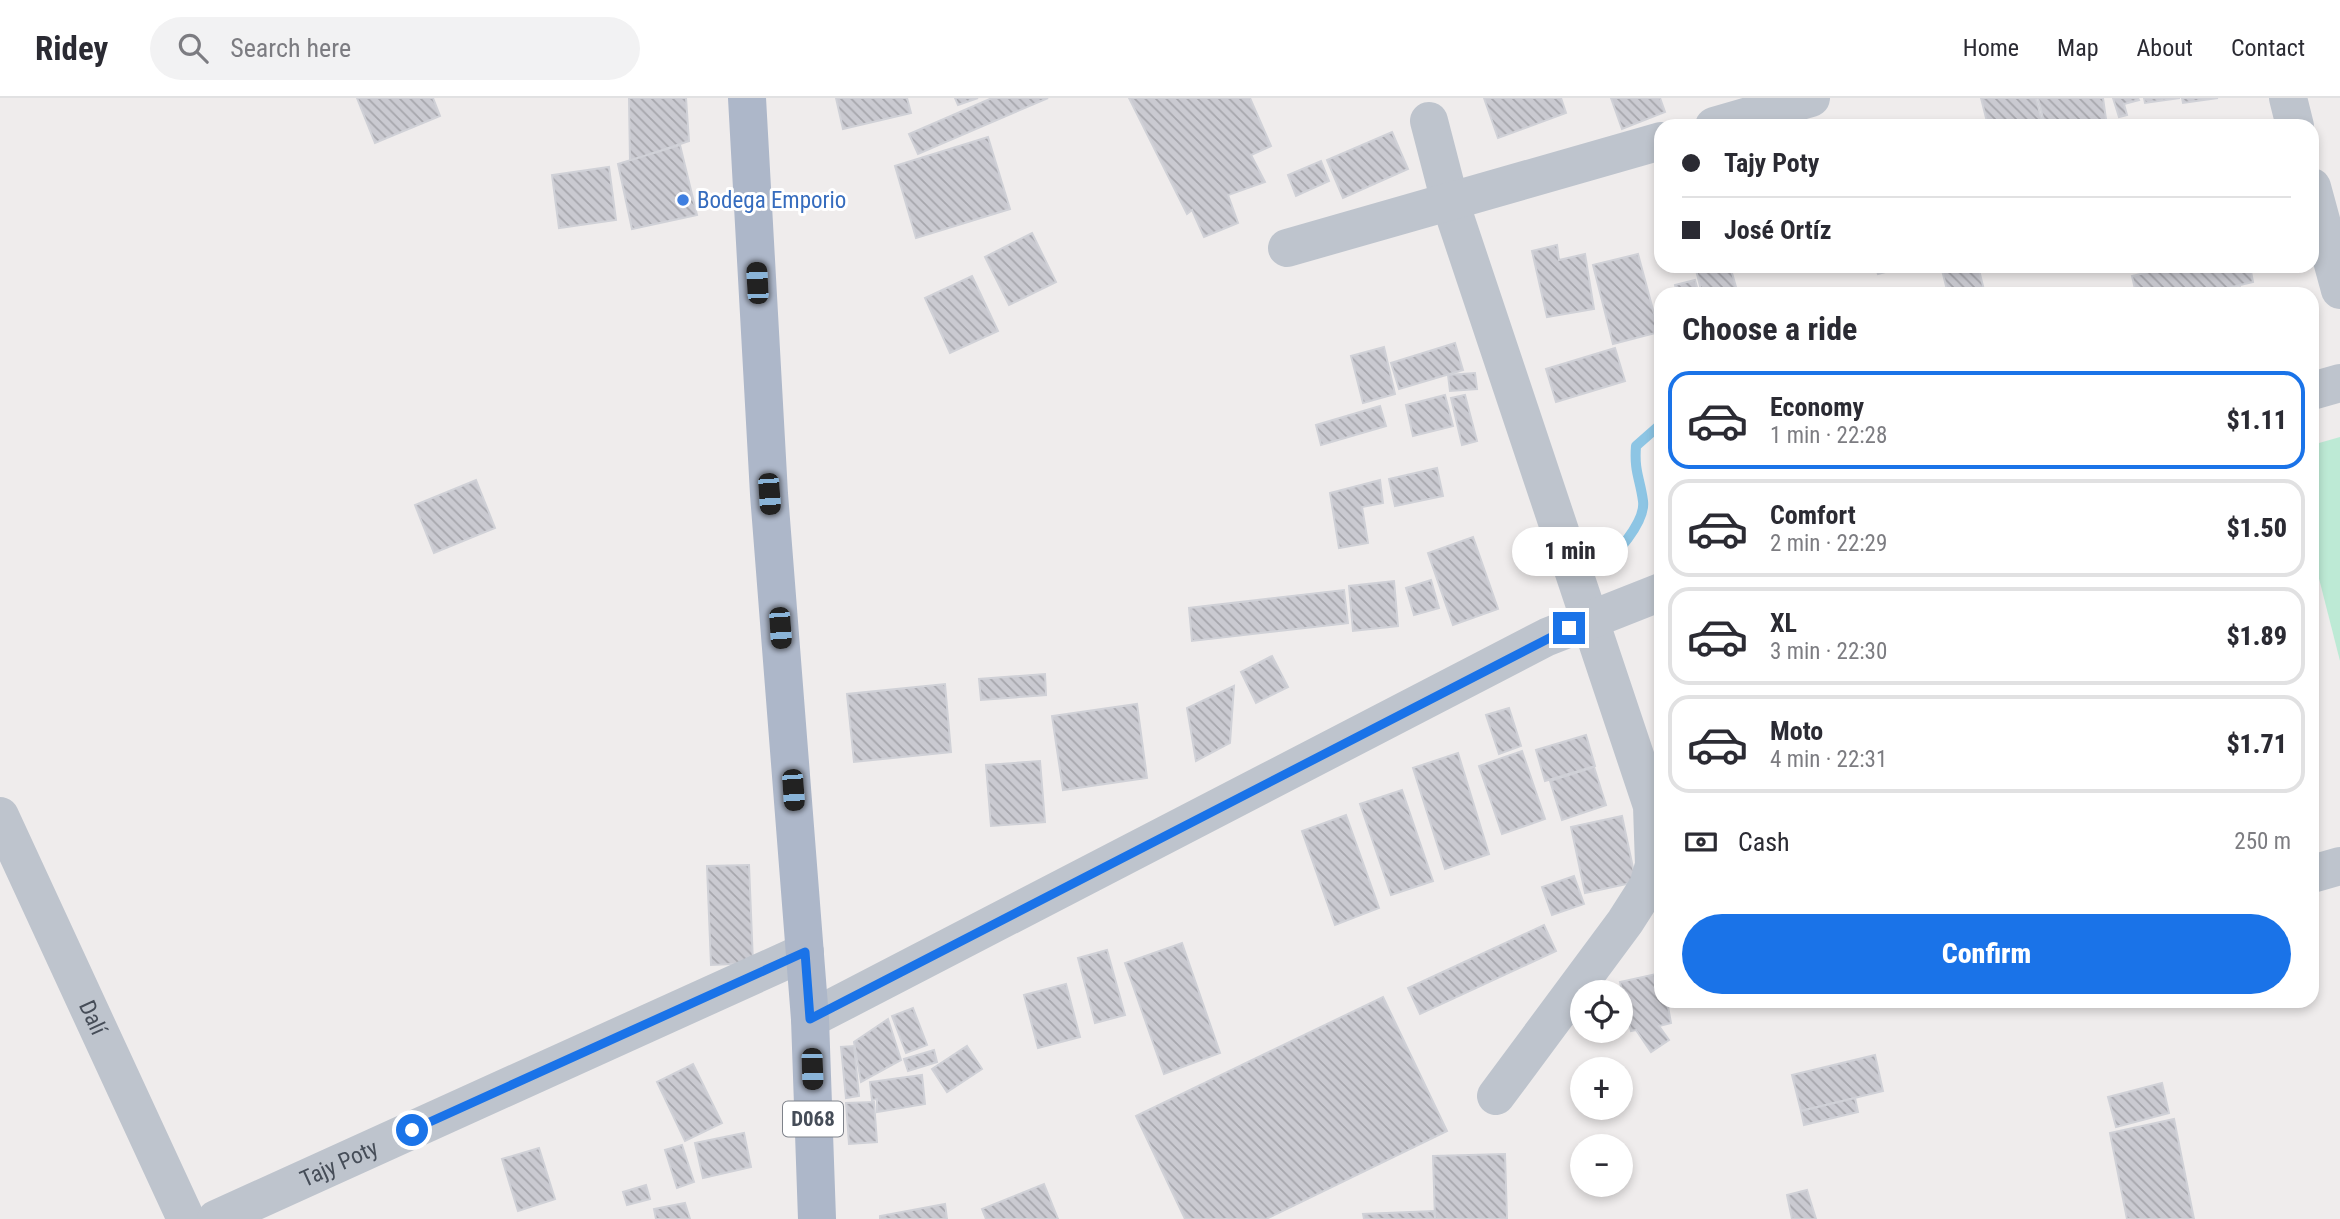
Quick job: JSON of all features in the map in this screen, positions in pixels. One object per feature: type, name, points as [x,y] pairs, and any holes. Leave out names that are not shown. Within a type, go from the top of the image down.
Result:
[{"type":"main road","name":"D068","points":[[747,98],[769,494],[810,1019],[817,1219]]},
{"type":"street","points":[[1738,119],[1811,98]]},
{"type":"street","points":[[2287,98],[2293,119]]},
{"type":"street","points":[[1429,121],[1451,202],[1652,807],[1654,865],[1647,886],[1625,922],[1496,1096]]},
{"type":"street","points":[[1287,248],[1654,143]]},
{"type":"street","points":[[2319,213],[2340,290]]},
{"type":"street","points":[[2319,389],[2340,383]]},
{"type":"street","points":[[810,1019],[1547,637],[1654,595]]},
{"type":"street","name":"Dalí","points":[[0,816],[186,1219]]},
{"type":"street","points":[[2319,872],[2340,866]]},
{"type":"street","name":"Tajy Poty","points":[[216,1219],[805,952]]},
{"type":"green space","points":[[2340,437],[2340,661],[2319,578],[2319,443]]},
{"type":"building","points":[[357,98],[433,98],[440,116],[375,143]]},
{"type":"building","points":[[629,98],[686,98],[689,141],[630,161]]},
{"type":"building","points":[[836,98],[907,98],[911,113],[843,129]]},
{"type":"building","points":[[955,98],[978,98],[958,105]]},
{"type":"building","points":[[992,98],[1048,98],[918,154],[909,134]]},
{"type":"building","points":[[1129,98],[1250,98],[1271,146],[1251,155],[1265,182],[1228,195],[1238,223],[1204,237],[1192,210],[1187,214]]},
{"type":"building","points":[[1484,98],[1561,98],[1566,113],[1498,138]]},
{"type":"building","points":[[1611,98],[1660,98],[1665,112],[1622,129]]},
{"type":"building","points":[[1981,98],[2036,98],[2041,119],[1986,119]]},
{"type":"building","points":[[2038,98],[2103,98],[2106,119],[2043,119]]},
{"type":"building","points":[[2113,98],[2139,100],[2124,104],[2127,115],[2119,117]]},
{"type":"building","points":[[2144,98],[2180,98],[2145,103]]},
{"type":"building","points":[[2182,98],[2218,98],[2183,103]]},
{"type":"building","points":[[1392,132],[1408,169],[1343,198],[1327,160]]},
{"type":"building","points":[[988,137],[1010,209],[916,238],[895,166]]},
{"type":"building","points":[[680,145],[697,215],[632,229],[618,164]]},
{"type":"building","points":[[1321,161],[1329,181],[1296,196],[1288,175]]},
{"type":"building","points":[[609,167],[616,220],[559,228],[552,175]]},
{"type":"building","points":[[1032,233],[1056,282],[1009,305],[985,257]]},
{"type":"building","points":[[1557,245],[1559,260],[1585,254],[1594,309],[1547,317],[1532,251]]},
{"type":"building","points":[[1638,254],[1654,313],[1654,333],[1613,344],[1593,265]]},
{"type":"building","points":[[1697,273],[1732,273],[1736,287],[1700,287]]},
{"type":"building","points":[[1943,273],[1980,273],[1983,287],[1946,287]]},
{"type":"building","points":[[2145,273],[2251,273],[2253,282],[2232,287],[2134,287],[2132,276]]},
{"type":"building","points":[[972,276],[998,331],[950,353],[925,298]]},
{"type":"building","points":[[1695,280],[1697,287],[1675,287]]},
{"type":"building","points":[[1455,343],[1463,370],[1399,389],[1391,363]]},
{"type":"building","points":[[1384,347],[1395,394],[1363,403],[1351,356]]},
{"type":"building","points":[[1615,348],[1625,381],[1556,402],[1546,369]]},
{"type":"building","points":[[1475,373],[1477,389],[1450,391],[1448,375]]},
{"type":"building","points":[[1445,395],[1453,426],[1413,436],[1406,405]]},
{"type":"building","points":[[1465,395],[1477,441],[1462,445],[1451,398]]},
{"type":"building","points":[[1380,406],[1386,426],[1321,445],[1316,425]]},
{"type":"building","points":[[1437,468],[1443,496],[1395,506],[1389,479]]},
{"type":"building","points":[[476,480],[495,528],[434,553],[415,505]]},
{"type":"building","points":[[1380,480],[1383,503],[1362,507],[1368,543],[1339,548],[1330,493]]},
{"type":"building","points":[[1473,537],[1498,609],[1453,625],[1428,553]]},
{"type":"building","points":[[1431,580],[1439,608],[1414,615],[1406,588]]},
{"type":"building","points":[[1394,581],[1398,626],[1353,631],[1349,586]]},
{"type":"building","points":[[1344,590],[1348,623],[1192,641],[1189,608]]},
{"type":"building","points":[[1272,656],[1288,687],[1256,703],[1241,672]]},
{"type":"building","points":[[1045,674],[1046,695],[981,700],[979,679]]},
{"type":"building","points":[[945,684],[951,752],[854,762],[847,694]]},
{"type":"building","points":[[1234,686],[1230,743],[1196,761],[1187,708]]},
{"type":"building","points":[[1137,704],[1147,778],[1063,790],[1052,716]]},
{"type":"building","points":[[1509,708],[1521,746],[1499,754],[1486,715]]},
{"type":"building","points":[[1586,735],[1595,766],[1545,781],[1536,750]]},
{"type":"building","points":[[1522,751],[1545,819],[1502,834],[1479,766]]},
{"type":"building","points":[[1458,753],[1489,854],[1445,869],[1413,768]]},
{"type":"building","points":[[1040,761],[1045,822],[991,826],[986,765]]},
{"type":"building","points":[[1594,767],[1606,805],[1562,820],[1550,781]]},
{"type":"building","points":[[1402,790],[1433,881],[1391,895],[1360,804]]},
{"type":"building","points":[[1346,815],[1379,908],[1335,925],[1302,831]]},
{"type":"building","points":[[1622,816],[1636,882],[1585,893],[1571,827]]},
{"type":"building","points":[[749,865],[753,963],[711,965],[707,866]]},
{"type":"building","points":[[1574,876],[1584,904],[1552,915],[1542,887]]},
{"type":"building","points":[[1544,925],[1556,951],[1420,1014],[1408,988]]},
{"type":"building","points":[[1182,943],[1220,1053],[1164,1074],[1125,963]]},
{"type":"building","points":[[1107,950],[1125,1015],[1095,1023],[1078,958]]},
{"type":"building","points":[[1654,975],[1654,1008],[1668,1008],[1671,1023],[1659,1026],[1669,1040],[1651,1052],[1636,1030],[1633,1031],[1633,980],[1629,980]]},
{"type":"building","points":[[1066,984],[1080,1037],[1038,1048],[1024,995]]},
{"type":"building","points":[[1383,997],[1447,1131],[1266,1219],[1185,1219],[1136,1116]]},
{"type":"building","points":[[913,1008],[927,1045],[906,1053],[892,1016]]},
{"type":"building","points":[[888,1019],[901,1060],[861,1082],[854,1042]]},
{"type":"building","points":[[854,1046],[859,1096],[846,1098],[841,1047]]},
{"type":"building","points":[[967,1046],[982,1069],[947,1092],[932,1069]]},
{"type":"building","points":[[934,1050],[937,1062],[908,1071],[904,1059]]},
{"type":"building","points":[[1875,1055],[1883,1091],[1801,1111],[1792,1075]]},
{"type":"building","points":[[693,1064],[722,1123],[685,1141],[657,1082]]},
{"type":"building","points":[[922,1075],[925,1104],[877,1112],[877,1099],[872,1100],[870,1082]]},
{"type":"building","points":[[2162,1083],[2169,1113],[2116,1127],[2108,1097]]},
{"type":"building","points":[[1855,1098],[1858,1112],[1804,1125],[1801,1111]]},
{"type":"building","points":[[874,1102],[877,1142],[849,1144],[846,1103]]},
{"type":"building","points":[[2174,1119],[2194,1219],[2127,1219],[2110,1133]]},
{"type":"building","points":[[744,1133],[751,1167],[703,1178],[695,1143]]},
{"type":"building","points":[[682,1145],[694,1182],[677,1188],[665,1150]]},
{"type":"building","points":[[539,1148],[555,1199],[518,1211],[502,1159]]},
{"type":"building","points":[[1505,1154],[1507,1219],[1435,1219],[1433,1156]]},
{"type":"building","points":[[1044,1184],[1058,1219],[986,1219],[982,1209]]},
{"type":"building","points":[[646,1185],[650,1199],[627,1205],[623,1192]]},
{"type":"building","points":[[1807,1190],[1816,1219],[1792,1219],[1787,1195]]},
{"type":"building","points":[[685,1203],[690,1219],[656,1219],[654,1209]]},
{"type":"building","points":[[945,1204],[947,1219],[880,1219],[880,1216]]},
{"type":"building","points":[[1434,1211],[1435,1219],[1364,1219],[1363,1214]]},
{"type":"waterway","points":[[1599,570],[1628,538],[1640,519],[1643,501],[1636,446],[1654,430]]},
{"type":"place","name":"Bodega Emporio","points":[[683,200]]},
{"type":"route","points":[[412,1130],[805,952],[810,1019],[1569,628]]}]
